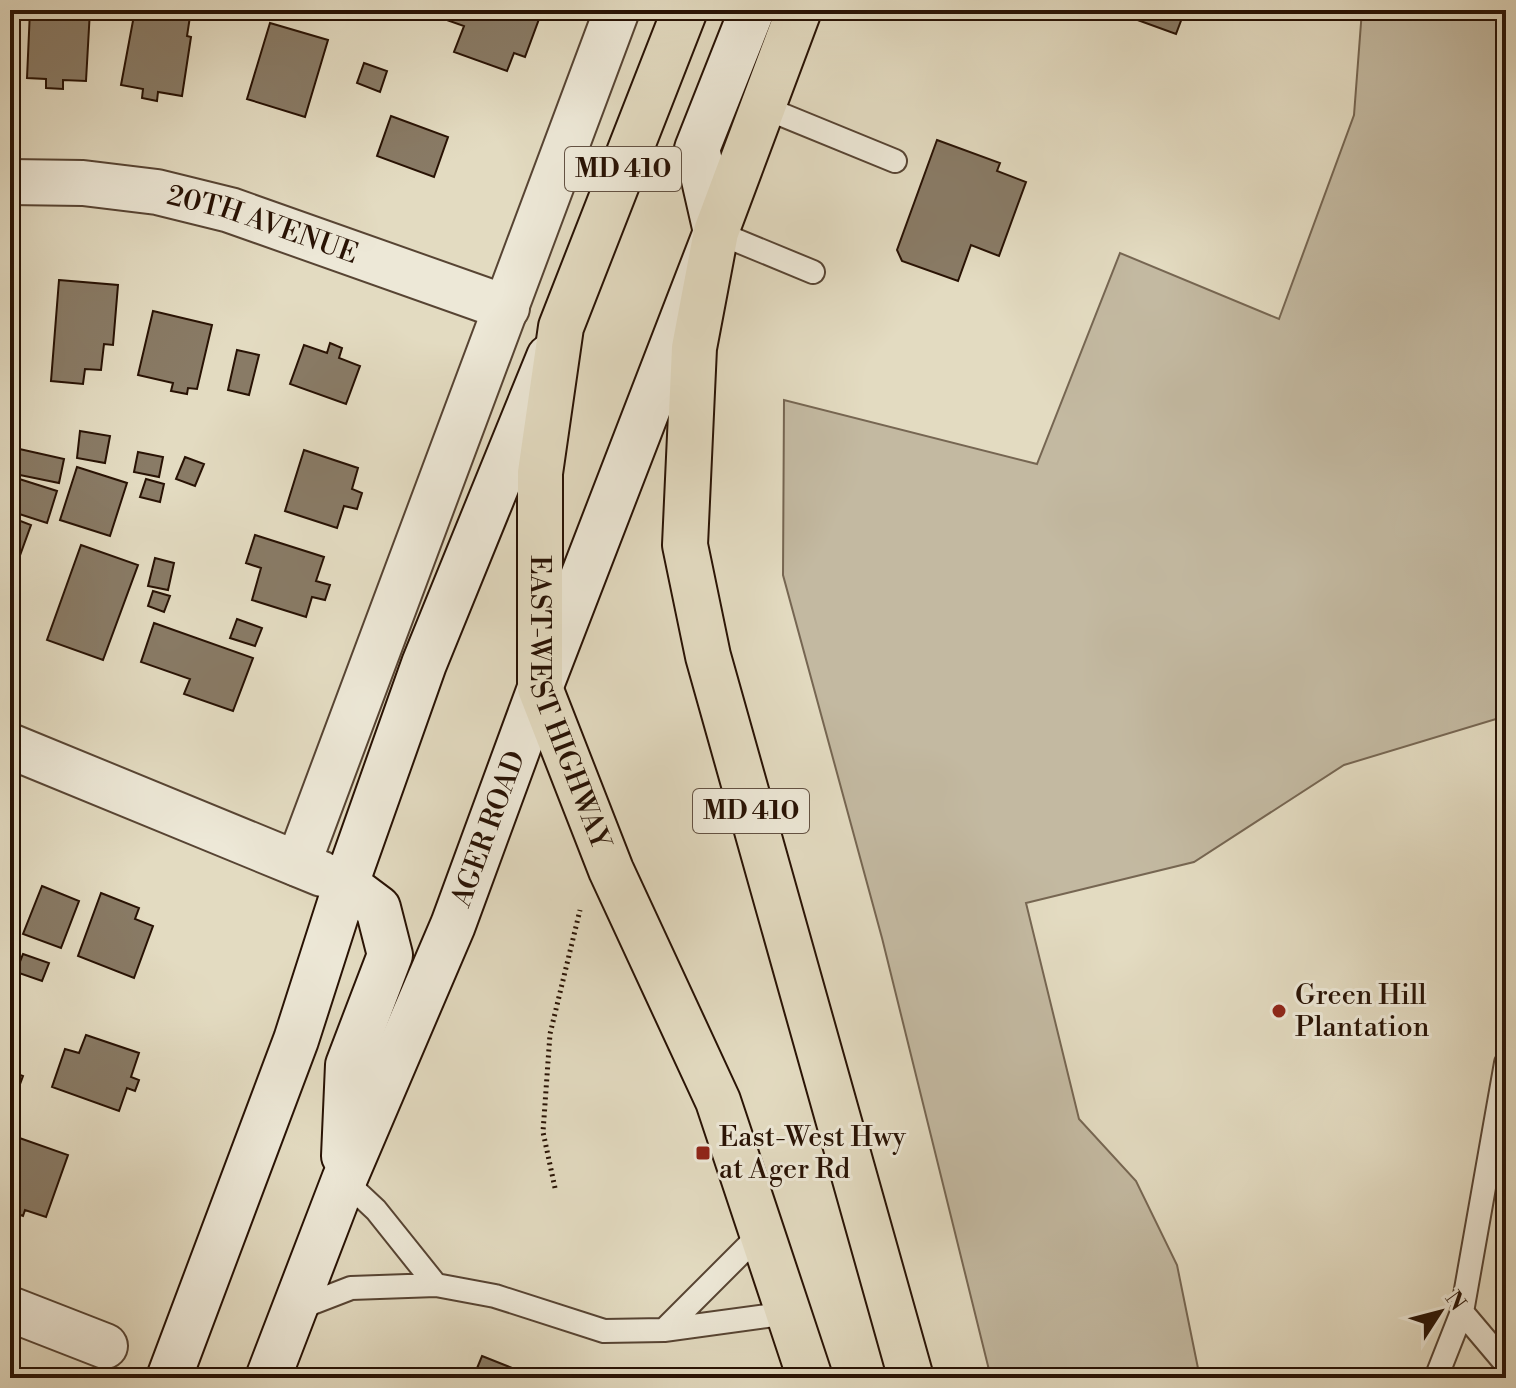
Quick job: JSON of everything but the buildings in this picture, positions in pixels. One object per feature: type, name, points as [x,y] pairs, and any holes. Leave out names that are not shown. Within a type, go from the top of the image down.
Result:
[{"type":"main road","points":[[298,864],[617,10]]},
{"type":"main road","name":"EAST-WEST HIGHWAY","points":[[685,10],[561,327],[540,473],[540,688],[611,870],[718,1101],[810,1378]]},
{"type":"main road","points":[[716,232],[697,149],[752,10]]},
{"type":"main road","name":"MD 410","points":[[799,10],[716,232],[690,386],[685,545],[708,656],[911,1378]]},
{"type":"main road","name":"20TH AVENUE","points":[[10,182],[83,183],[142,190],[230,210],[507,308]]},
{"type":"main road","name":"AGER ROAD","points":[[268,1378],[344,1180],[453,925],[540,688],[716,232]]},
{"type":"main road","points":[[169,1378],[296,1040],[346,884],[424,664],[561,327]]},
{"type":"main road","points":[[10,746],[346,884],[378,908],[390,955],[348,1065],[344,1180]]},
{"type":"main road","points":[[10,1309],[105,1346]]},
{"type":"lane","points":[[763,107],[895,161]]},
{"type":"lane","points":[[716,232],[813,272]]},
{"type":"lane","points":[[1436,1378],[1462,1312],[1506,1063]]},
{"type":"lane","points":[[344,1180],[376,1210],[436,1285]]},
{"type":"lane","points":[[664,1330],[762,1232]]},
{"type":"lane","points":[[294,1310],[351,1288],[436,1285],[495,1296],[604,1331],[664,1330],[789,1313]]},
{"type":"lane","points":[[1462,1312],[1506,1364]]},
{"type":"path","points":[[555,1188],[543,1132],[550,1034],[581,906]]},
{"type":"shaded area","points":[[1362,10],[1506,10],[1506,716],[1344,765],[1194,862],[1026,903],[1079,1119],[1136,1181],[1177,1265],[1200,1378],[991,1378],[882,938],[783,575],[784,400],[1037,464],[1120,253],[1279,319],[1354,115]]},
{"type":"place","name":"Green Hill Plantation","points":[[1279,1011]]},
{"type":"place","name":"East-West Hwy at Ager Rd","points":[[703,1153]]}]
